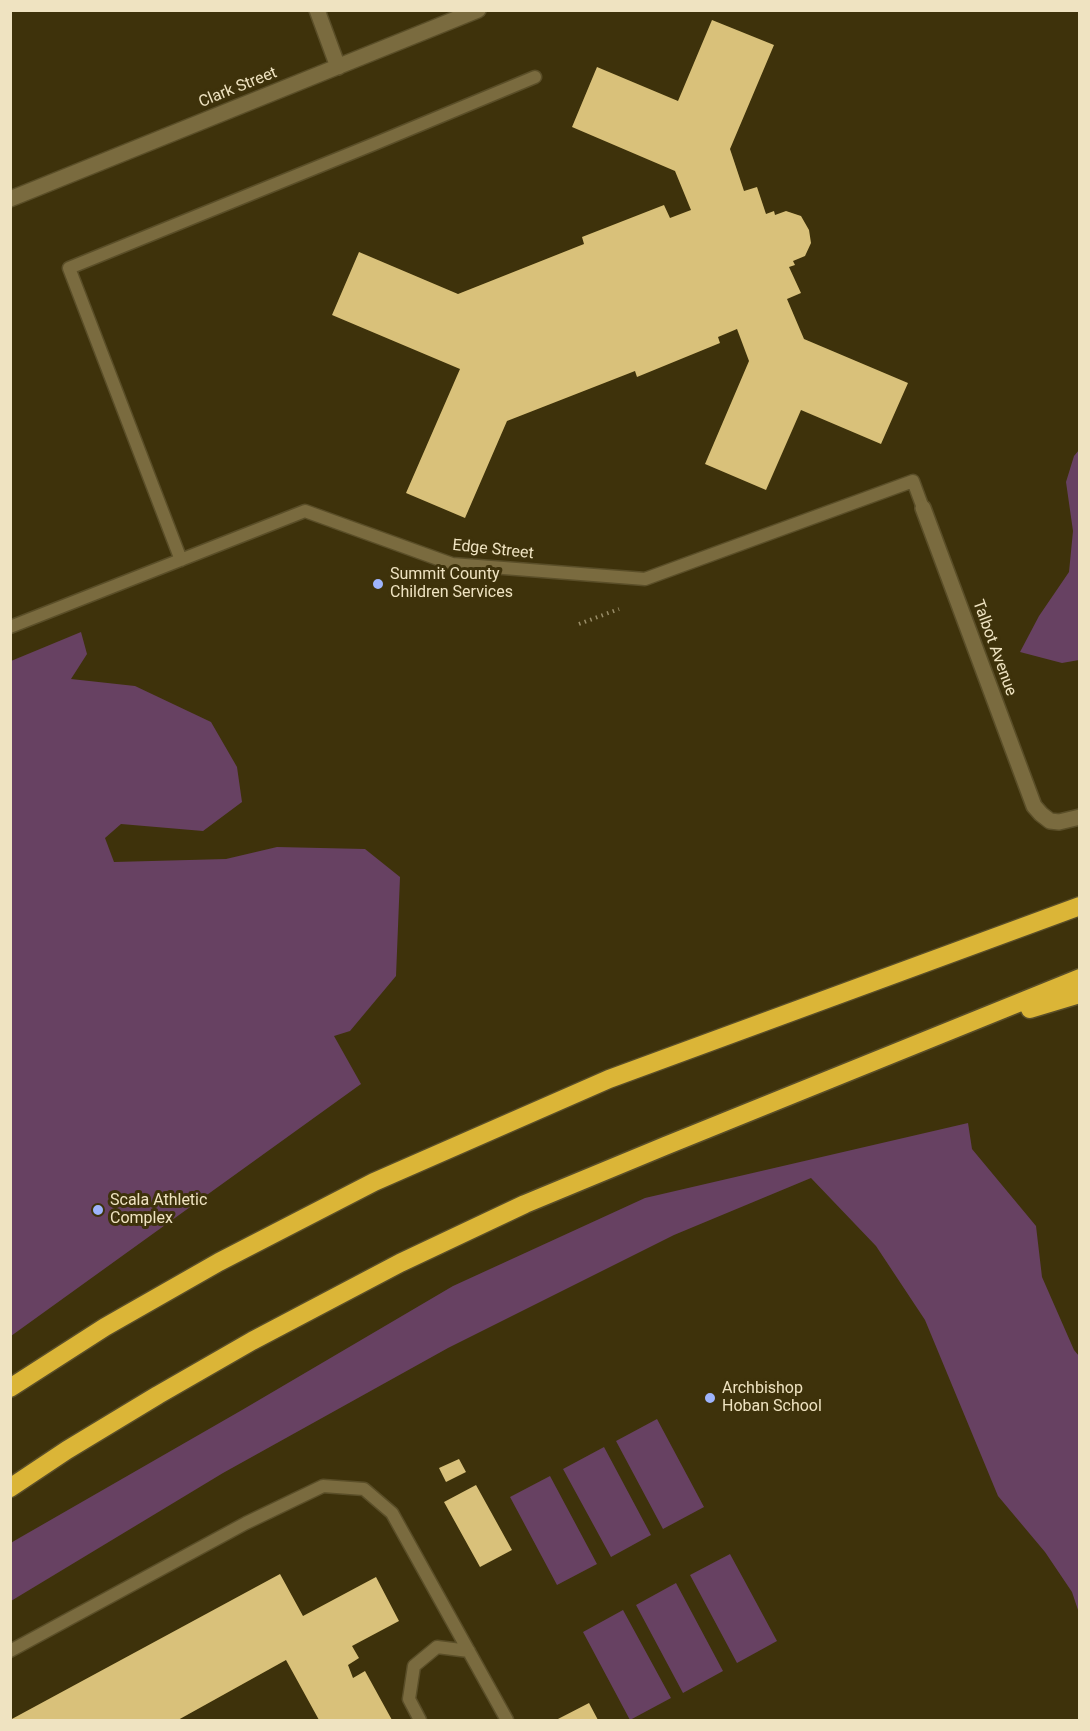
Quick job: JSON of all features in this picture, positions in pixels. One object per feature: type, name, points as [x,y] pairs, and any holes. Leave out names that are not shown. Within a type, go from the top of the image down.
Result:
[{"type":"highway","points":[[10,1388],[105,1328],[219,1262],[374,1182],[609,1079],[1075,908]]},
{"type":"highway","points":[[10,1488],[158,1395],[252,1341],[400,1263],[547,1195],[1080,978]]},
{"type":"highway","points":[[928,1040],[1080,994]]},
{"type":"street","points":[[317,10],[338,67]]},
{"type":"street","name":"Clark Street","points":[[10,199],[478,10]]},
{"type":"street","name":"Talbot Avenue","points":[[923,508],[1034,806],[1050,821],[1059,822],[1080,817]]},
{"type":"lane","points":[[181,560],[69,268],[535,77]]},
{"type":"lane","name":"Edge Street","points":[[10,627],[305,511],[452,564],[645,579],[913,481]]},
{"type":"lane","name":"Talbot Avenue","points":[[913,481],[923,508]]},
{"type":"lane","points":[[10,1651],[246,1523],[323,1486],[364,1489],[392,1513],[506,1720]]},
{"type":"lane","points":[[420,1720],[408,1700],[414,1666],[436,1647],[469,1651]]},
{"type":"path","points":[[579,624],[619,609]]},
{"type":"shaded area","points":[[1079,450],[1079,660],[1062,663],[1020,652],[1039,616],[1069,572],[1073,531],[1066,482],[1074,456]]},
{"type":"shaded area","points":[[81,632],[87,654],[71,679],[135,686],[211,722],[237,767],[242,802],[203,831],[121,824],[105,838],[114,862],[226,859],[277,847],[365,849],[400,877],[396,976],[350,1031],[334,1036],[361,1084],[11,1336],[11,661]]},
{"type":"shaded area","points":[[968,1123],[972,1149],[1036,1226],[1042,1277],[1074,1350],[1079,1356],[1079,1613],[1072,1592],[1045,1552],[998,1496],[925,1320],[876,1246],[811,1178],[674,1235],[448,1348],[223,1473],[11,1601],[11,1543],[453,1286],[645,1198]]},
{"type":"shaded area","points":[[657,1419],[704,1507],[663,1529],[616,1441]]},
{"type":"shaded area","points":[[604,1447],[651,1535],[611,1557],[563,1469]]},
{"type":"shaded area","points":[[550,1476],[597,1564],[557,1585],[510,1497]]},
{"type":"shaded area","points":[[730,1554],[777,1641],[737,1663],[690,1575]]},
{"type":"shaded area","points":[[676,1583],[723,1671],[683,1693],[636,1605]]},
{"type":"shaded area","points":[[623,1610],[671,1698],[630,1720],[583,1632]]},
{"type":"building","points":[[712,20],[774,45],[730,149],[744,191],[757,187],[766,214],[774,211],[775,215],[786,211],[801,216],[809,230],[811,243],[805,256],[793,261],[795,265],[789,267],[801,293],[787,299],[804,339],[908,383],[881,444],[801,410],[766,490],[705,464],[749,361],[737,329],[718,337],[720,343],[637,377],[635,371],[507,421],[465,518],[406,493],[460,369],[332,315],[359,252],[458,294],[584,244],[582,237],[664,205],[670,218],[691,210],[675,171],[572,127],[597,67],[678,101]]},
{"type":"building","points":[[459,1459],[466,1472],[446,1482],[439,1468]]},
{"type":"building","points":[[476,1485],[512,1550],[480,1567],[444,1502]]},
{"type":"building","points":[[280,1574],[303,1616],[376,1577],[399,1621],[352,1646],[359,1658],[348,1665],[353,1678],[365,1671],[392,1720],[319,1720],[286,1660],[178,1720],[10,1720]]},
{"type":"building","points":[[589,1703],[598,1720],[556,1720]]},
{"type":"place","name":"Summit County Children Services","points":[[378,584]]},
{"type":"place","name":"Scala Athletic Complex","points":[[98,1210]]},
{"type":"place","name":"Archbishop Hoban School","points":[[710,1398]]}]
